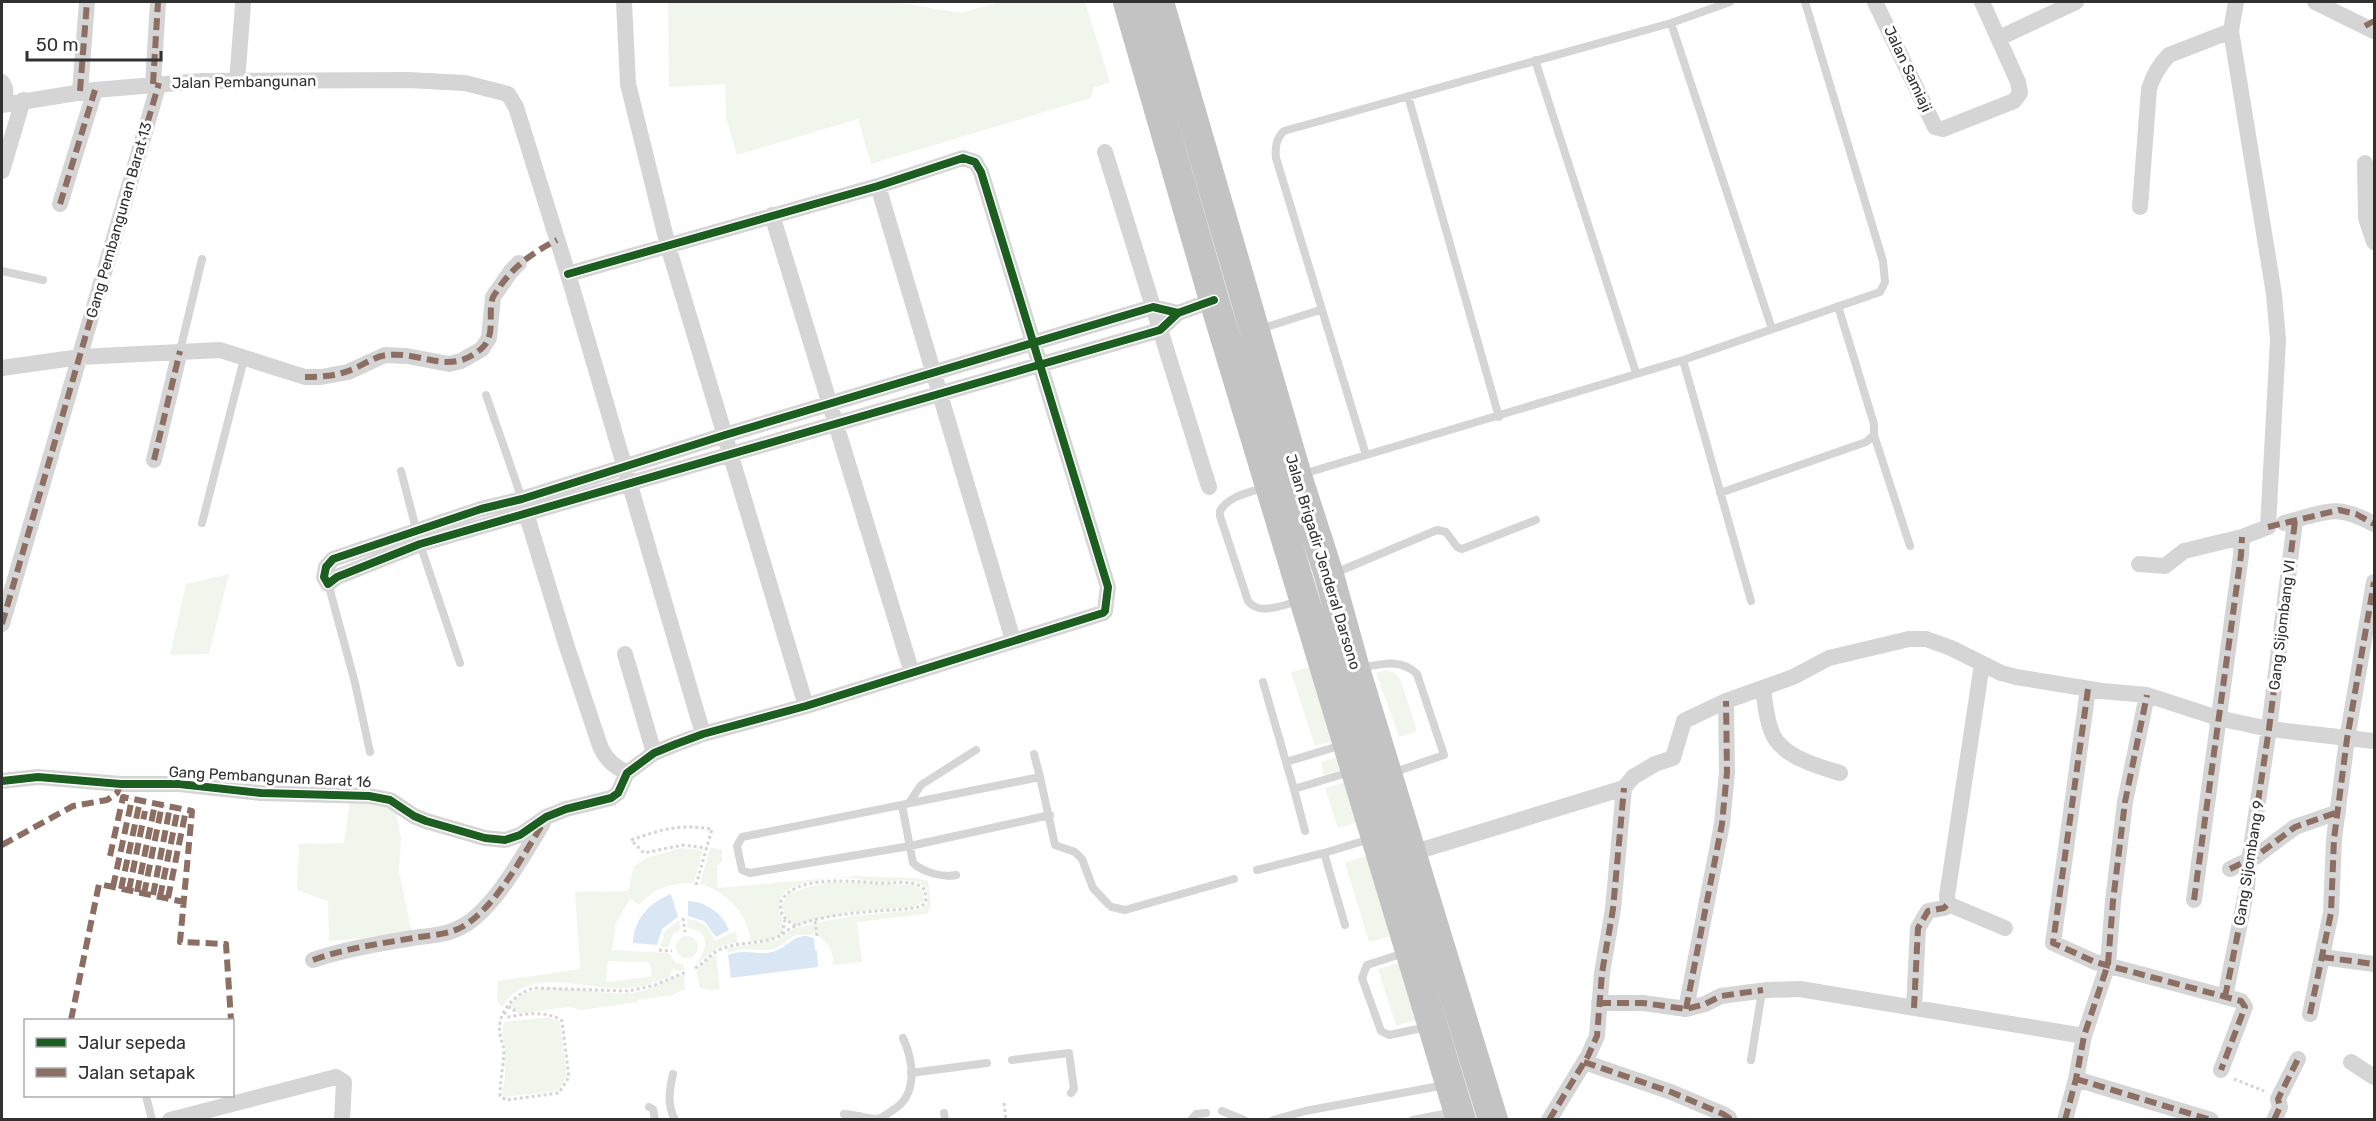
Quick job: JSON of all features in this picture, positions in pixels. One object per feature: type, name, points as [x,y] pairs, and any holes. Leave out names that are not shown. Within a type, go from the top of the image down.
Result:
[{"type":"highway","name":"Jalan Brigadir Jenderal Darsono","points":[[1128,2],[1214,300],[1284,481],[1329,575],[1355,669],[1493,1119]]},
{"type":"highway","name":"Jalan Brigadir Jenderal Darsono","points":[[1159,2],[1254,330],[1305,600],[1460,1116]]},
{"type":"highway","points":[[1451,1084],[1480,1078]]},
{"type":"street","points":[[60,204],[88,90],[87,2]]},
{"type":"street","name":"Gang Pembangunan Barat 13","points":[[80,357],[156,83],[158,2]]},
{"type":"street","points":[[624,2],[628,84],[668,246],[806,706]]},
{"type":"street","name":"Jalan Samiaji","points":[[1875,2],[1935,127],[1946,128],[1980,115],[2014,101],[2020,93],[2018,82],[1999,38]]},
{"type":"street","points":[[1982,2],[1999,38],[2076,2]]},
{"type":"street","points":[[2236,2],[2231,31],[2276,313],[2278,340],[2268,527]]},
{"type":"street","points":[[2315,2],[2371,26]]},
{"type":"street","points":[[237,82],[243,4]]},
{"type":"street","points":[[2140,207],[2149,89],[2153,77],[2162,62],[2169,56],[2231,31]]},
{"type":"street","name":"Jalan Pembangunan","points":[[4,104],[88,90],[156,83],[408,80],[465,83],[500,90],[508,94],[513,100],[567,274],[703,734]]},
{"type":"street","points":[[2,82],[5,88],[4,104]]},
{"type":"street","points":[[2,171],[23,100]]},
{"type":"street","points":[[1105,152],[1209,488]]},
{"type":"street","name":"Gang Pembangunan Barat 16","points":[[2,781],[38,777],[121,784],[179,784],[261,793],[369,796],[390,800],[414,816],[426,820],[496,840],[513,838],[546,817],[566,809],[610,798],[618,793],[627,773],[654,753],[676,744],[703,734],[806,706],[1103,613],[1107,606],[1108,588],[981,172],[975,162],[963,158],[878,186]]},
{"type":"street","points":[[2365,163],[2366,218],[2374,242]]},
{"type":"street","points":[[567,274],[878,186],[1013,640]]},
{"type":"street","points":[[772,215],[912,673]]},
{"type":"street","points":[[2,368],[80,357],[220,350],[305,377],[321,377],[348,372],[385,355],[407,356],[449,364],[461,361],[482,348],[489,338],[493,297],[519,263]]},
{"type":"street","points":[[328,583],[418,537],[524,506],[628,484],[1160,330],[1178,313],[1214,300]]},
{"type":"street","points":[[524,506],[623,466],[1153,307],[1178,313]]},
{"type":"street","points":[[154,460],[180,351]]},
{"type":"street","points":[[2,624],[80,357]]},
{"type":"street","points":[[524,506],[600,746],[606,758],[614,766],[627,773]]},
{"type":"street","points":[[2139,564],[2166,566],[2184,551],[2339,510],[2356,514],[2374,525]]},
{"type":"street","name":"Gang Sijombang VI","points":[[2269,729],[2295,521]]},
{"type":"street","points":[[2194,900],[2242,537]]},
{"type":"street","points":[[2310,1014],[2331,913],[2334,839],[2347,739],[2374,582]]},
{"type":"street","points":[[1549,1119],[1597,1036],[1599,1003],[1613,909],[1624,789],[1633,777],[1655,764],[1673,758],[1684,721],[1726,701],[1763,689],[1830,658],[1914,639],[1933,639],[2001,673],[2016,677],[2088,689],[2147,695],[2218,718],[2269,729],[2374,741]]},
{"type":"street","points":[[625,654],[654,753]]},
{"type":"street","points":[[1948,904],[1947,896],[1982,664]]},
{"type":"street","points":[[1763,689],[1771,730],[1776,742],[1802,759],[1840,773]]},
{"type":"street","points":[[2088,689],[2052,940],[2054,945],[2095,962],[2241,1001],[2245,1007],[2221,1070]]},
{"type":"street","points":[[2065,1119],[2084,1036],[2108,964],[2124,802],[2147,695]]},
{"type":"street","points":[[1686,1009],[1722,824],[1726,772],[1726,701]]},
{"type":"street","name":"Gang Sijombang 9","points":[[2224,997],[2247,888],[2269,729]]},
{"type":"street","points":[[1412,853],[1624,789]]},
{"type":"street","points":[[2230,869],[2249,861],[2295,827],[2338,812]]},
{"type":"street","points":[[314,960],[337,952],[444,933],[462,927],[491,900],[504,884],[546,817]]},
{"type":"street","points":[[1948,904],[2005,928]]},
{"type":"street","points":[[1914,1008],[1918,928],[1929,910],[1944,908],[1948,904]]},
{"type":"street","points":[[2322,957],[2374,964]]},
{"type":"street","points":[[1599,1003],[1643,1003],[1686,1009],[1705,1004],[1720,996],[1763,990],[1821,991],[2084,1036]]},
{"type":"street","points":[[2274,1119],[2280,1107],[2278,1099],[2298,1059]]},
{"type":"street","points":[[1584,1062],[1671,1092],[1723,1114],[1728,1119]]},
{"type":"street","points":[[2351,1062],[2374,1077]]},
{"type":"street","points":[[170,1119],[215,1114],[336,1077],[344,1082],[342,1119]]},
{"type":"street","points":[[2076,1079],[2211,1119]]},
{"type":"lane","points":[[1366,455],[1320,310],[1276,158],[1278,139],[1284,131],[1671,23],[1730,2]]},
{"type":"lane","points":[[1305,600],[1264,609],[1251,605],[1220,516],[1220,509],[1224,505],[1239,496],[1284,481],[1683,360],[1880,292],[1885,282],[1885,274],[1805,2]]},
{"type":"lane","points":[[1671,23],[1772,329]]},
{"type":"lane","points":[[1535,60],[1636,373]]},
{"type":"lane","points":[[1408,96],[1499,417]]},
{"type":"lane","points":[[180,351],[202,259]]},
{"type":"lane","points":[[2,271],[43,280]]},
{"type":"lane","points":[[1838,306],[1874,424],[1874,435],[1910,546]]},
{"type":"lane","points":[[1254,330],[1320,310]]},
{"type":"lane","points":[[202,523],[244,359]]},
{"type":"lane","points":[[1683,360],[1751,601]]},
{"type":"lane","points":[[486,395],[524,506]]},
{"type":"lane","points":[[1720,493],[1866,442],[1874,435]]},
{"type":"lane","points":[[401,471],[418,537],[460,663]]},
{"type":"lane","points":[[1329,575],[1437,530],[1446,532],[1457,547],[1462,549],[1536,520]]},
{"type":"lane","points":[[328,583],[355,683],[370,752]]},
{"type":"lane","points":[[1355,669],[1390,662],[1410,668],[1417,674],[1444,755],[1388,774]]},
{"type":"lane","points":[[1263,682],[1305,831]]},
{"type":"lane","points":[[956,875],[947,877],[913,863],[905,804],[921,785],[976,750]]},
{"type":"lane","points":[[1034,754],[1050,815],[1055,845],[1075,852],[1082,859],[1094,888],[1110,906],[1125,910],[1234,879]]},
{"type":"lane","points":[[1286,762],[1352,757]]},
{"type":"lane","points":[[1294,789],[1352,757]]},
{"type":"lane","points":[[1040,777],[742,837],[737,846],[742,870],[750,873],[910,846],[1050,815]]},
{"type":"lane","points":[[1257,870],[1376,837]]},
{"type":"lane","points":[[1324,853],[1345,925]]},
{"type":"lane","points":[[1410,951],[1367,965],[1362,978],[1377,1027],[1389,1035],[1433,1025]]},
{"type":"lane","points":[[1751,1060],[1763,990]]},
{"type":"lane","points":[[844,1114],[879,1119],[901,1106],[909,1093],[912,1073],[903,1038]]},
{"type":"lane","points":[[1012,1060],[1068,1053],[1074,1089],[1071,1093]]},
{"type":"lane","points":[[912,1073],[987,1063]]},
{"type":"lane","points":[[673,1074],[668,1099],[675,1119]]},
{"type":"lane","points":[[1273,1119],[1451,1084]]},
{"type":"lane","points":[[146,1097],[152,1119]]},
{"type":"lane","points":[[649,1107],[653,1109],[655,1119]]},
{"type":"lane","points":[[1222,1112],[1244,1119]]},
{"type":"lane","points":[[1191,1119],[1196,1114],[1206,1113]]},
{"type":"lane","points":[[1413,1119],[1460,1116]]},
{"type":"path","points":[[696,885],[707,848],[712,830],[688,826],[631,840],[644,853],[683,845],[707,848]]},
{"type":"path","points":[[695,968],[708,956],[721,949],[782,936],[796,926],[852,914],[914,908],[926,901],[925,890],[915,884],[877,884],[851,880],[811,884],[791,891],[783,897],[780,905],[785,920],[782,936]]},
{"type":"path","points":[[683,918],[685,932]]},
{"type":"path","points":[[785,920],[796,926]]},
{"type":"path","points":[[815,921],[817,936]]},
{"type":"path","points":[[659,950],[672,951]]},
{"type":"path","points":[[505,1010],[508,1017],[514,1015],[555,1017],[562,1021],[569,1077],[559,1093],[506,1100],[500,1096],[504,1048],[500,1032],[505,1010],[517,995],[532,988],[566,987],[629,991],[655,985],[686,972]]},
{"type":"path","points":[[505,1010],[514,1009],[514,1015]]},
{"type":"path","points":[[2221,1070],[2226,1076],[2269,1093],[2278,1099]]},
{"type":"path","points":[[1004,1103],[1006,1119]]},
{"type":"shaded area","points":[[668,2],[895,2],[961,13],[999,2],[1085,2],[1110,82],[1093,88],[1091,98],[871,164],[858,119],[737,155],[726,118],[725,84],[669,87]]},
{"type":"shaded area","points":[[229,574],[209,654],[170,655],[186,584]]},
{"type":"shaded area","points":[[1313,666],[1334,741],[1315,746],[1291,672]]},
{"type":"shaded area","points":[[1385,670],[1394,672],[1400,678],[1417,731],[1399,737],[1376,673]]},
{"type":"shaded area","points":[[1340,757],[1344,769],[1324,775],[1321,762]]},
{"type":"shaded area","points":[[1349,781],[1360,822],[1338,828],[1325,788]]},
{"type":"shaded area","points":[[350,799],[384,803],[396,813],[401,838],[399,871],[412,934],[329,941],[328,901],[297,890],[299,844],[344,843]]},
{"type":"shaded area","points":[[680,848],[703,850],[694,883],[664,888],[651,894],[639,905],[630,899],[616,923],[612,950],[669,953],[675,962],[684,965],[684,970],[672,969],[670,977],[629,988],[560,982],[527,986],[513,994],[502,1007],[497,1001],[498,981],[580,969],[575,892],[628,891],[634,866],[647,858]],"holes":[[[608,961],[648,962],[652,976],[609,982],[606,980]]]},
{"type":"shaded area","points":[[710,848],[722,849],[722,862],[717,866],[718,888],[854,876],[916,878],[928,881],[931,904],[927,914],[857,922],[862,962],[833,965],[829,946],[813,933],[813,935],[796,935],[779,947],[770,950],[741,950],[728,953],[727,948],[778,940],[794,928],[852,916],[923,908],[928,902],[927,889],[910,881],[875,882],[851,878],[825,879],[797,885],[784,893],[781,898],[782,932],[772,938],[751,942],[745,922],[734,905],[719,892],[700,884]]},
{"type":"shaded area","points":[[1369,855],[1392,936],[1369,942],[1345,863]]},
{"type":"shaded area","points":[[832,882],[914,885],[923,891],[924,901],[913,907],[852,912],[796,924],[786,919],[782,906],[787,895],[811,886]]},
{"type":"shaded area","points":[[688,919],[705,925],[714,941],[736,931],[738,943],[724,945],[695,965],[702,954],[705,943],[701,933],[687,928]]},
{"type":"shaded area","points":[[679,920],[681,929],[673,934],[668,947],[660,947],[665,931]]},
{"type":"shaded area","points":[[687,936],[695,939],[698,947],[695,955],[687,958],[679,955],[676,947],[679,939]]},
{"type":"shaded area","points":[[716,954],[720,989],[700,988],[696,970]]},
{"type":"shaded area","points":[[1402,962],[1420,1019],[1396,1026],[1378,969]]},
{"type":"shaded area","points":[[684,974],[685,989],[673,995],[638,1000],[638,1002],[582,1010],[568,1007],[518,1014],[513,1007],[509,1006],[519,996],[549,988],[632,993]]},
{"type":"shaded area","points":[[549,1017],[560,1022],[567,1076],[558,1091],[503,1097],[505,1048],[502,1032],[504,1022]]},
{"type":"water","points":[[671,894],[678,917],[662,929],[657,945],[633,943],[636,926],[644,913],[656,902]]},
{"type":"water","points":[[688,901],[713,909],[729,930],[716,937],[704,921],[688,916]]},
{"type":"water","points":[[806,936],[814,938],[818,967],[731,978],[728,955],[741,952],[772,952],[797,938]]},
{"type":"marked path","points":[[80,91],[87,2]]},
{"type":"marked path","points":[[153,84],[158,2]]},
{"type":"marked path","points":[[2365,26],[2374,21]]},
{"type":"marked path","points":[[2,624],[159,83]]},
{"type":"marked path","points":[[60,204],[95,90]]},
{"type":"marked path","points":[[305,377],[340,374],[384,355],[402,355],[447,362],[469,357],[481,349],[489,338],[491,303],[501,285],[526,259],[557,240]]},
{"type":"marked path","points":[[154,460],[180,351]]},
{"type":"marked path","points":[[2268,527],[2339,510],[2356,514],[2374,524]]},
{"type":"marked path","points":[[2225,997],[2247,888],[2295,521]]},
{"type":"marked path","points":[[2194,900],[2242,537]]},
{"type":"marked path","points":[[2310,1014],[2331,913],[2334,839],[2347,739],[2374,582]]},
{"type":"marked path","points":[[2088,689],[2053,943],[2095,962],[2241,1001],[2245,1007],[2221,1070]]},
{"type":"marked path","points":[[2065,1120],[2084,1036],[2108,964],[2125,802],[2147,695]]},
{"type":"marked path","points":[[1686,1009],[1722,824],[1727,772],[1726,701]]},
{"type":"marked path","points":[[2,845],[73,806],[107,800],[117,793],[121,784]]},
{"type":"marked path","points":[[1549,1120],[1588,1056],[1597,1036],[1602,973],[1613,909],[1624,788]]},
{"type":"marked path","points":[[110,856],[123,797],[192,811],[180,942],[226,944],[231,1019]]},
{"type":"marked path","points":[[113,887],[132,799]]},
{"type":"marked path","points":[[121,889],[140,801]]},
{"type":"marked path","points":[[137,892],[155,804]]},
{"type":"marked path","points":[[144,894],[162,805]]},
{"type":"marked path","points":[[153,895],[170,807]]},
{"type":"marked path","points":[[160,897],[178,808]]},
{"type":"marked path","points":[[168,898],[186,810]]},
{"type":"marked path","points":[[129,890],[145,811]]},
{"type":"marked path","points":[[2230,869],[2255,857],[2295,827],[2338,812]]},
{"type":"marked path","points":[[313,960],[350,949],[457,930],[486,908],[497,895],[542,825]]},
{"type":"marked path","points":[[71,1019],[99,884],[184,902]]},
{"type":"marked path","points":[[1914,1008],[1918,928],[1928,911],[1944,908],[1948,904]]},
{"type":"marked path","points":[[2322,957],[2374,964]]},
{"type":"marked path","points":[[1599,1003],[1643,1003],[1686,1009],[1705,1004],[1721,996],[1763,990]]},
{"type":"marked path","points":[[2274,1120],[2280,1107],[2278,1099],[2298,1059]]},
{"type":"marked path","points":[[1584,1062],[1671,1092],[1723,1114],[1729,1118],[1728,1120]]},
{"type":"marked path","points":[[2076,1079],[2211,1120]]},
{"type":"cycle path","points":[[2,781],[38,777],[121,784],[179,784],[261,793],[369,796],[390,800],[426,821],[485,838],[505,840],[520,835],[546,817],[566,809],[611,798],[618,793],[627,773],[654,753],[676,744],[703,734],[806,706],[1105,611],[1108,587],[981,172],[975,162],[963,158],[878,186],[568,274]]},
{"type":"cycle path","points":[[1178,313],[1153,307],[725,435],[522,499],[481,509],[333,559],[326,567],[324,577],[328,584],[337,577],[420,544],[1160,330],[1178,313],[1214,300]]}]
